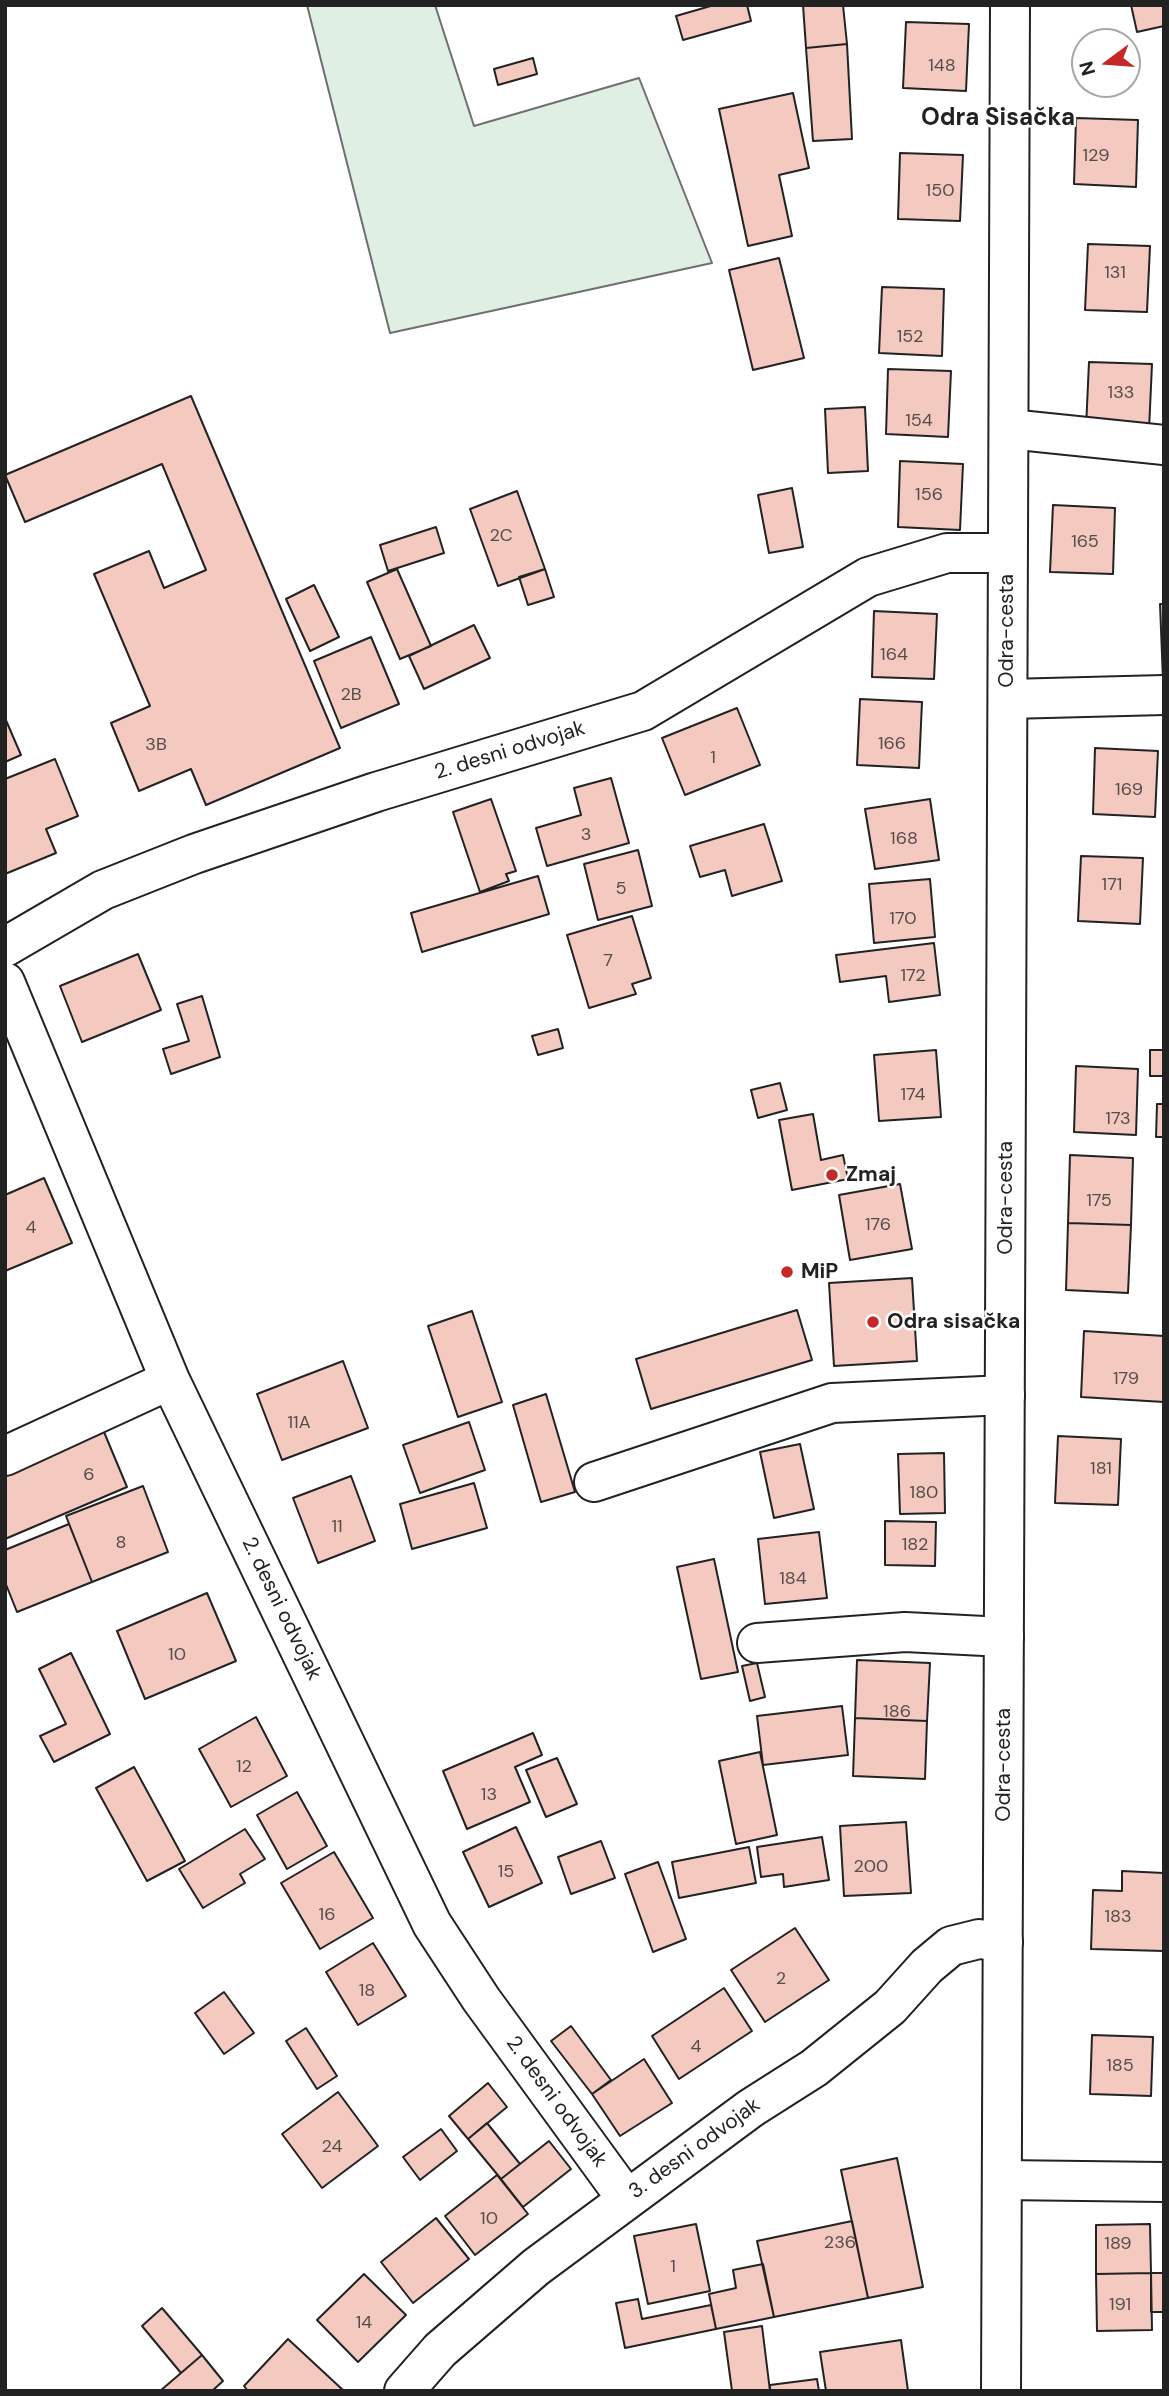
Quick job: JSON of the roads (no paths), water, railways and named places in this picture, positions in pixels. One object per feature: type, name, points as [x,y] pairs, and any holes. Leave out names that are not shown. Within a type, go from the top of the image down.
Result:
[{"type":"street","name":"Odra-cesta","points":[[1001,2391],[1010,5]]},
{"type":"street","points":[[1009,429],[1164,444]]},
{"type":"street","name":"2. desni odvojak","points":[[5,947],[103,890],[194,854],[376,792],[643,711],[868,577],[947,553],[1007,553]]},
{"type":"street","points":[[1008,699],[1164,695]]},
{"type":"street","name":"2. desni odvojak","points":[[5,982],[170,1380],[432,1924],[481,1999],[626,2198]]},
{"type":"street","points":[[5,1456],[170,1380]]},
{"type":"street","points":[[594,1482],[832,1403],[1005,1395]]},
{"type":"street","points":[[757,1643],[905,1632],[1004,1637]]},
{"type":"street","name":"3. desni odvojak","points":[[404,2391],[440,2350],[536,2267],[751,2108],[814,2068],[890,2007],[927,1966],[951,1946],[979,1939],[1003,1942]]},
{"type":"street","points":[[1002,2180],[1164,2182]]},
{"type":"place","name":"Zmaj","points":[[832,1175]]},
{"type":"place","name":"MiP","points":[[787,1272]]},
{"type":"place","name":"Odra sisačka","points":[[873,1322]]},
{"type":"district","name":"Odra Sisačka","points":[[998,119]]}]
